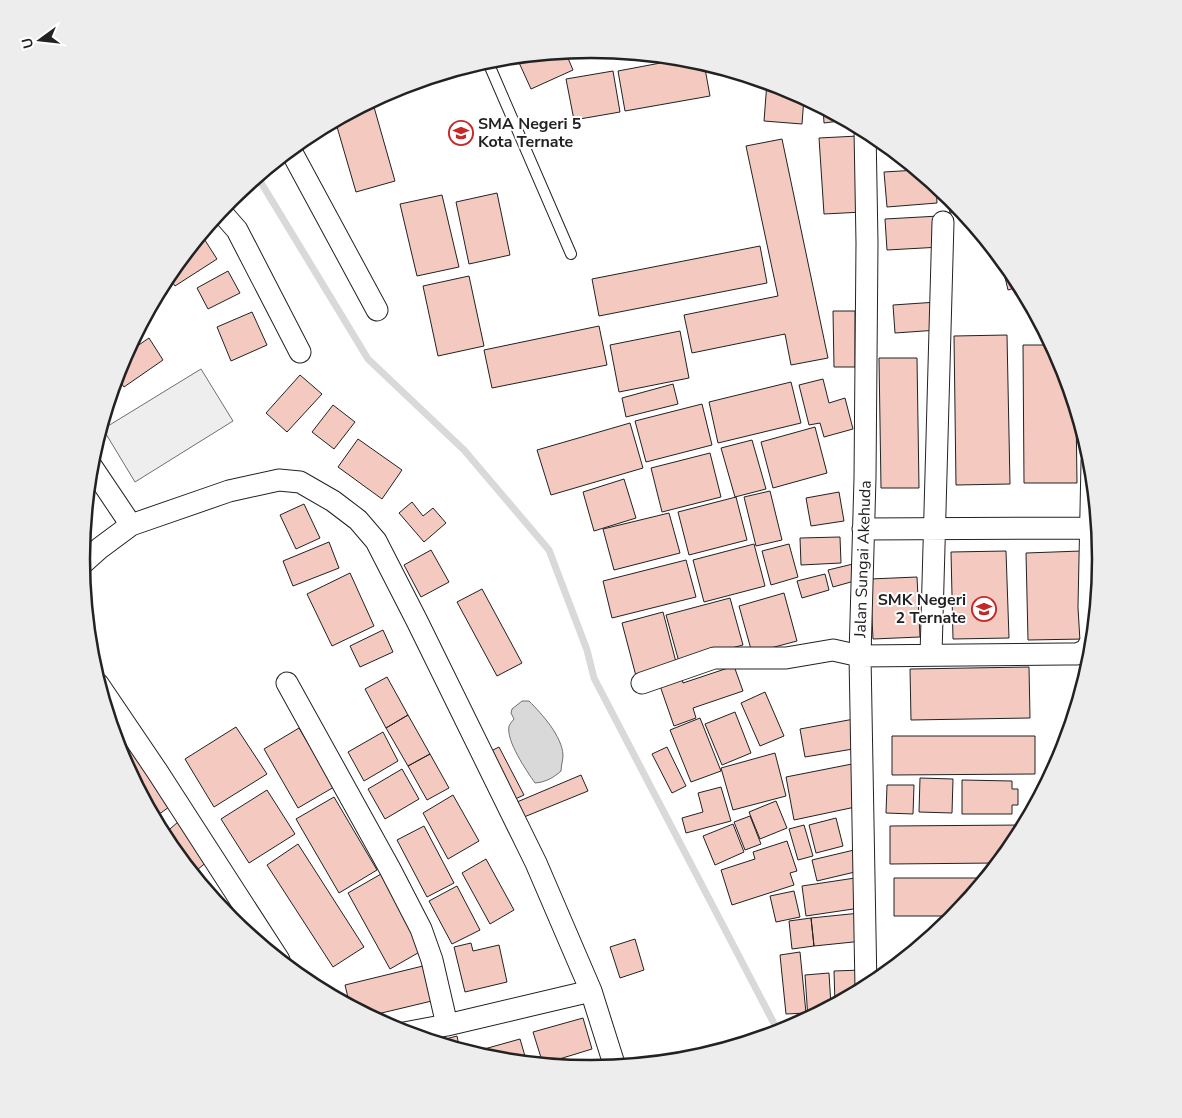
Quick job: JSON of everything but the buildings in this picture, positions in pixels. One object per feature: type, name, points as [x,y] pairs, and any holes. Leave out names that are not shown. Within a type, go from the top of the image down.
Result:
[{"type":"street","name":"Jalan Sungai Akehuda","points":[[864,138],[867,243],[865,478],[860,656],[866,979]]},
{"type":"street","points":[[294,156],[377,310]]},
{"type":"street","points":[[225,216],[238,230],[300,352]]},
{"type":"street","points":[[931,655],[943,222]]},
{"type":"street","points":[[97,474],[131,525]]},
{"type":"street","points":[[90,557],[131,525],[229,491],[279,480],[300,482],[333,500],[358,520],[376,542],[422,630],[536,863],[592,991],[613,1059]]},
{"type":"street","points":[[863,529],[1091,528]]},
{"type":"street","points":[[1089,611],[1092,559]]},
{"type":"street","points":[[642,682],[714,658],[786,658],[833,650],[860,656],[1077,654],[1084,651]]},
{"type":"street","points":[[286,683],[386,861],[421,929],[432,960],[446,1025]]},
{"type":"street","points":[[111,703],[267,942]]},
{"type":"street","points":[[420,1030],[592,991]]},
{"type":"lane","points":[[490,68],[571,254]]},
{"type":"shaded area","points":[[201,369],[233,421],[135,482],[106,434],[108,426]]},
{"type":"shaded area","points":[[522,701],[529,701],[540,712],[555,733],[562,748],[561,771],[543,782],[535,783],[518,755],[509,732],[509,726],[514,719],[511,713],[512,709]]},
{"type":"waterway","points":[[260,182],[368,359],[464,450],[549,550],[587,650],[594,678],[775,1025]]},
{"type":"place","name":"SMA Negeri 5 Kota Ternate","points":[[461,133]]},
{"type":"place","name":"SMK Negeri 2 Ternate","points":[[984,609]]}]
